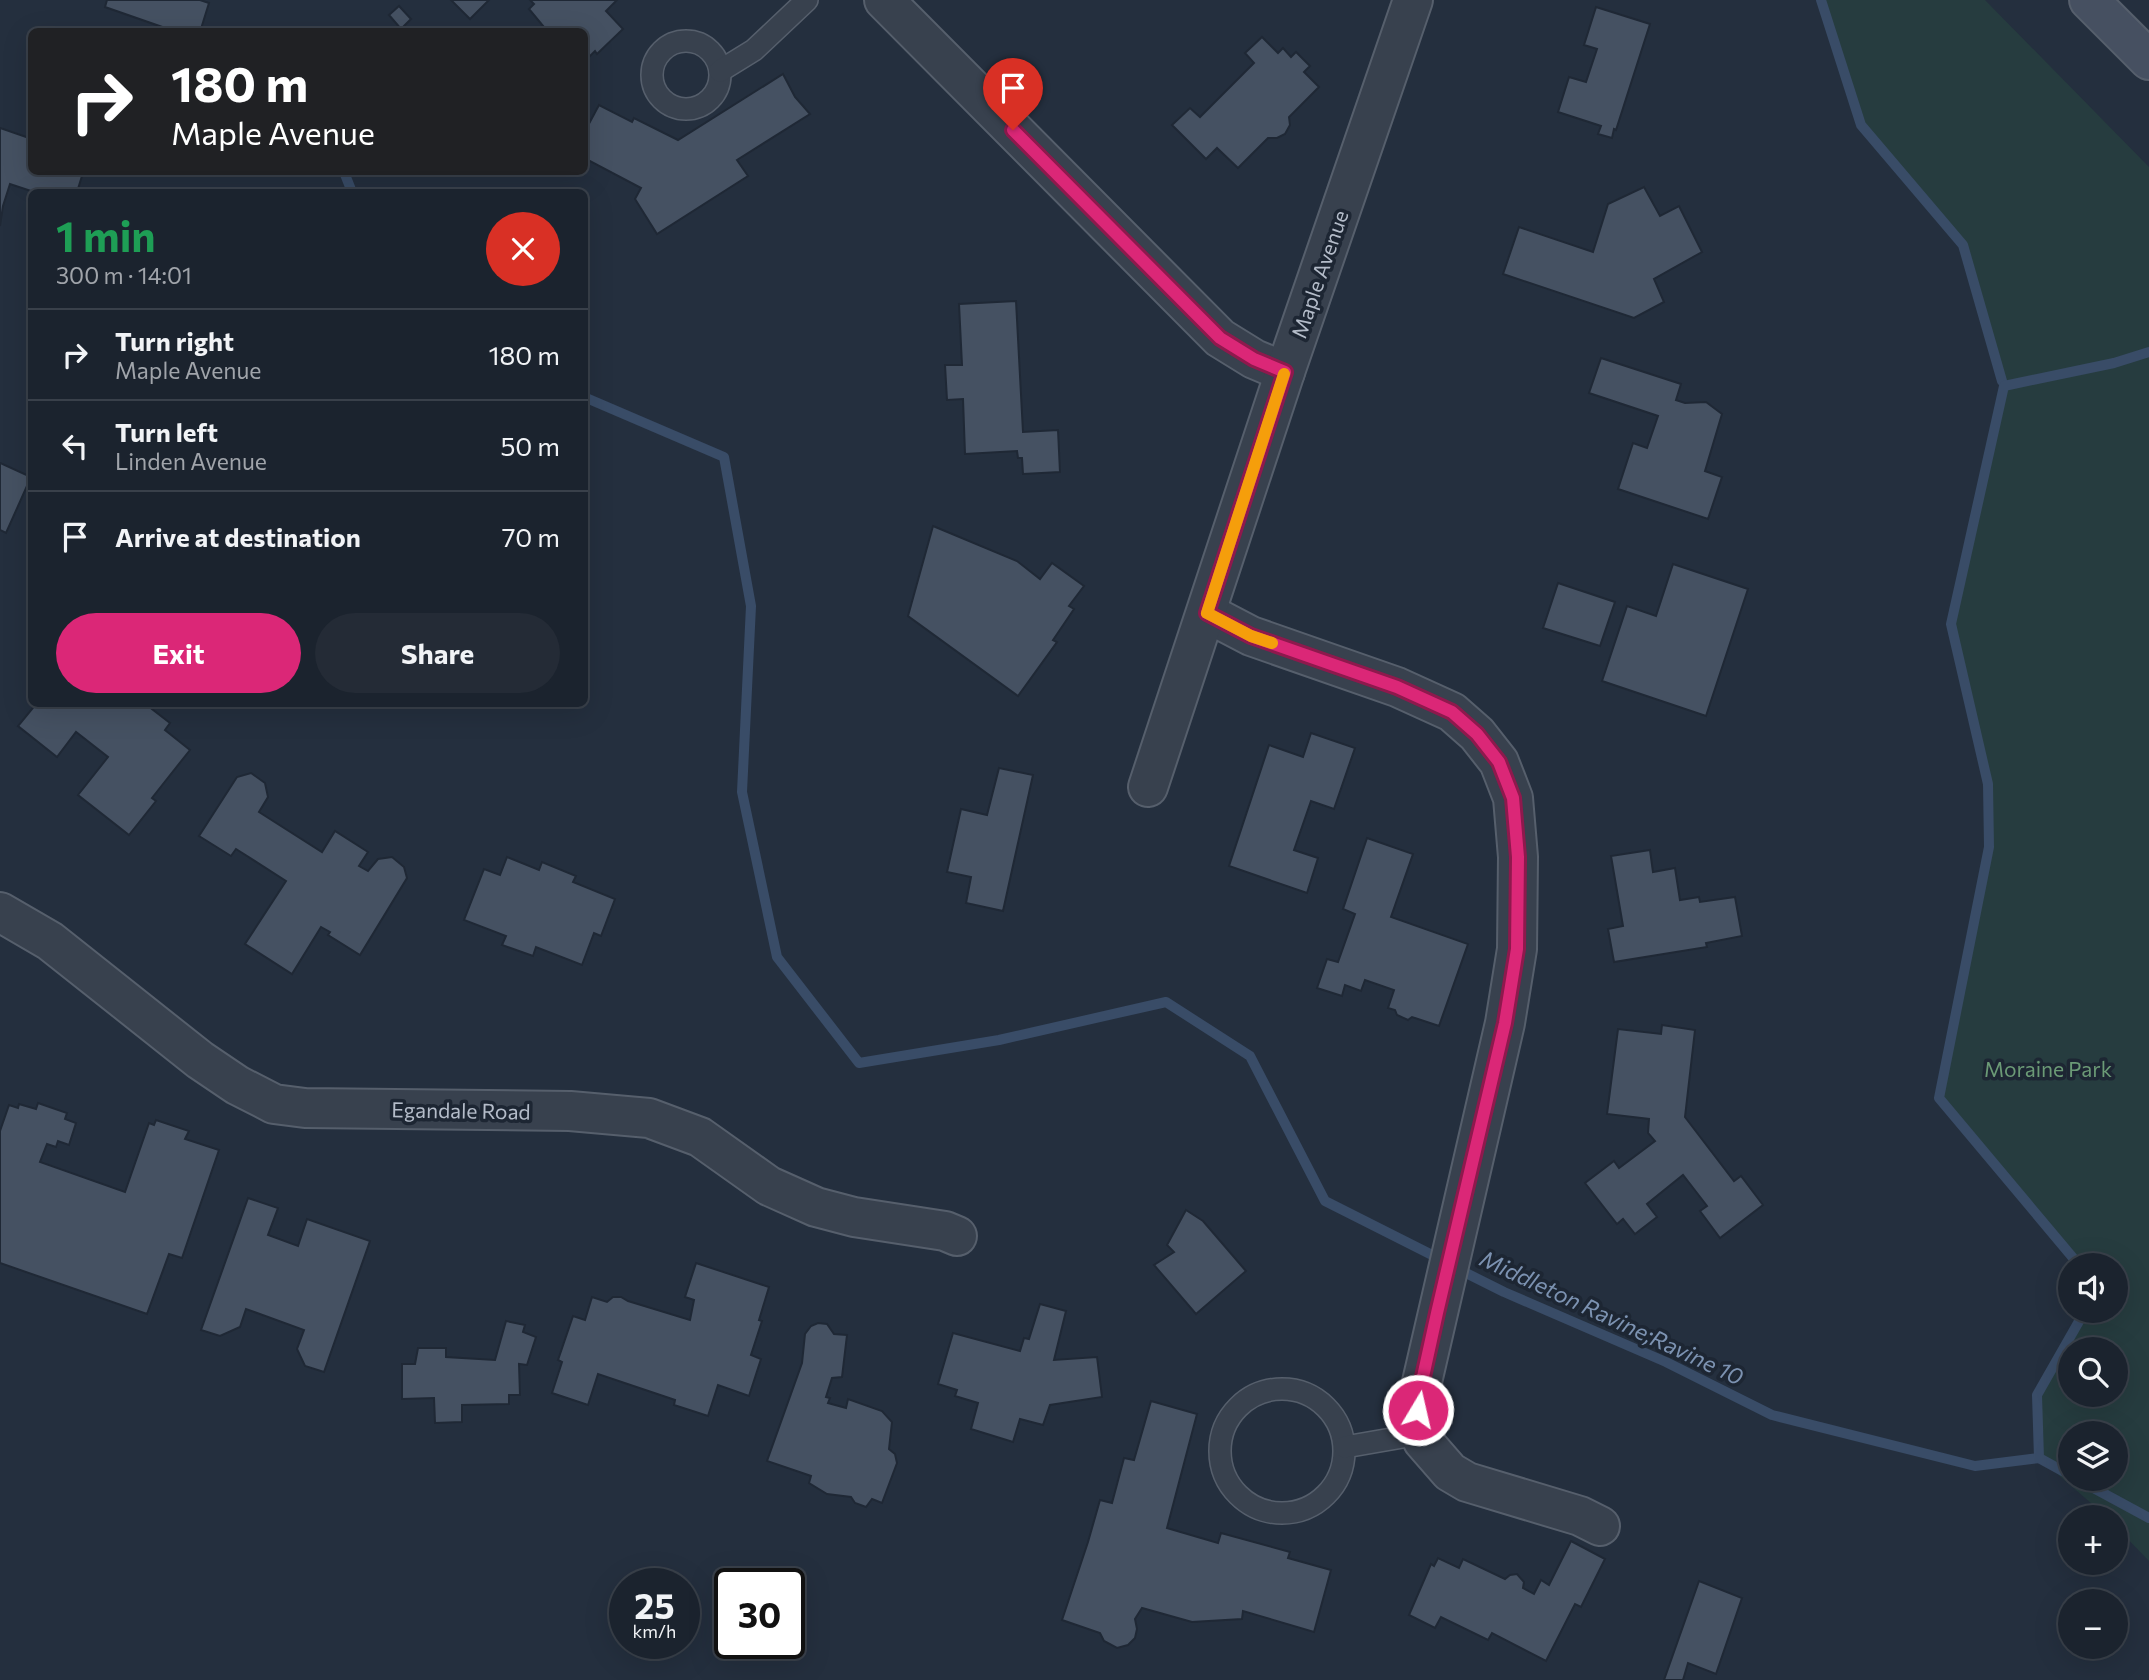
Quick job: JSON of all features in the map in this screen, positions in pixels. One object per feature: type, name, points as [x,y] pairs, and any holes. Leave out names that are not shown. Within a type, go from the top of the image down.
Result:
[{"type":"main road","points":[[2089,0],[2149,60]]},
{"type":"street","points":[[884,0],[1220,338],[1254,359],[1285,372]]},
{"type":"street","name":"Maple Avenue","points":[[1148,787],[1285,372],[1413,0]]},
{"type":"street","points":[[1207,613],[1251,636],[1397,687],[1452,712],[1477,734],[1499,762],[1513,798],[1518,857],[1517,949],[1505,1023],[1437,1313],[1419,1395],[1416,1426],[1423,1441],[1450,1472],[1467,1482],[1580,1516],[1600,1525]]},
{"type":"street","name":"Egandale Road","points":[[0,912],[50,941],[200,1060],[237,1085],[274,1104],[305,1108],[570,1111],[649,1118],[700,1137],[769,1186],[816,1207],[854,1217],[945,1231],[957,1236]]},
{"type":"lane","points":[[720,71],[754,50],[807,0]]},
{"type":"lane","points":[[1279,1388],[1298,1390],[1316,1398],[1331,1411],[1341,1428],[1345,1447],[1342,1468],[1333,1488],[1317,1503],[1297,1512],[1275,1513],[1254,1507],[1237,1494],[1225,1477],[1220,1455],[1222,1436],[1229,1418],[1242,1403],[1259,1392],[1279,1388]]},
{"type":"lane","points":[[1345,1447],[1420,1434]]},
{"type":"green space","name":"Moraine Park","points":[[1821,0],[1985,0],[2149,167],[2149,1561],[2128,1539],[2128,1505],[2093,1505],[2077,1491],[2128,1491],[2128,1421],[2058,1421],[2058,1474],[2039,1458],[2037,1395],[2058,1358],[2058,1407],[2128,1407],[2128,1337],[2070,1337],[2078,1323],[2128,1323],[2128,1253],[2069,1253],[1939,1098],[1989,847],[1988,784],[1951,624],[2001,381],[1963,245],[1861,125]]},
{"type":"building","points":[[107,0],[200,0],[209,3],[201,28],[165,28],[105,7]]},
{"type":"building","points":[[451,0],[489,0],[470,19]]},
{"type":"building","points":[[530,0],[617,0],[606,11],[623,29],[597,54],[595,51],[588,58],[588,28],[545,28],[529,9],[534,4]]},
{"type":"building","points":[[399,6],[411,19],[400,28],[389,15]]},
{"type":"building","points":[[1596,7],[1650,24],[1612,138],[1598,134],[1601,126],[1558,112],[1569,77],[1586,82],[1597,49],[1584,45]]},
{"type":"building","points":[[1262,37],[1278,53],[1283,48],[1291,57],[1296,52],[1310,66],[1304,72],[1319,87],[1289,117],[1290,125],[1285,134],[1268,138],[1238,168],[1217,148],[1206,159],[1172,125],[1190,108],[1200,117],[1254,63],[1245,53]]},
{"type":"building","points":[[783,74],[795,97],[810,114],[737,160],[748,176],[657,234],[635,199],[641,188],[588,160],[588,126],[599,105],[632,122],[634,118],[678,140]]},
{"type":"building","points":[[0,128],[28,138],[28,175],[82,176],[78,189],[28,190],[10,184],[0,226]]},
{"type":"building","points":[[1644,187],[1660,216],[1679,206],[1702,252],[1654,279],[1664,302],[1634,318],[1503,274],[1519,227],[1593,252],[1608,204]]},
{"type":"building","points":[[1016,301],[1023,432],[1058,430],[1060,472],[1023,474],[1022,458],[1018,458],[1017,451],[965,454],[963,399],[947,400],[945,365],[962,365],[959,304]]},
{"type":"building","points":[[1601,358],[1681,384],[1676,400],[1685,403],[1706,402],[1722,414],[1705,471],[1722,477],[1708,519],[1618,489],[1633,443],[1647,448],[1658,416],[1589,393]]},
{"type":"building","points":[[0,463],[28,476],[28,484],[6,533],[0,530]]},
{"type":"building","points":[[933,526],[1017,561],[1040,579],[1052,563],[1084,586],[1069,606],[1074,609],[1053,640],[1057,642],[1018,696],[908,616]]},
{"type":"building","points":[[1673,564],[1748,589],[1706,716],[1602,681],[1627,606],[1656,616]]},
{"type":"building","points":[[1558,583],[1615,602],[1600,646],[1543,628]]},
{"type":"building","points":[[34,707],[154,707],[152,709],[170,723],[165,730],[190,750],[152,798],[156,801],[129,835],[78,795],[108,757],[76,732],[57,757],[18,726]]},
{"type":"building","points":[[1311,733],[1355,748],[1334,809],[1311,801],[1294,850],[1318,858],[1307,893],[1229,866],[1269,745],[1303,757]]},
{"type":"building","points":[[999,768],[1033,775],[1003,911],[966,903],[971,877],[947,872],[961,809],[987,815]]},
{"type":"building","points":[[251,773],[265,783],[268,797],[259,812],[322,852],[335,831],[368,852],[359,866],[368,871],[378,859],[392,857],[404,867],[407,878],[360,955],[328,935],[330,932],[321,927],[292,974],[245,944],[286,881],[236,849],[231,856],[199,836],[237,777]]},
{"type":"building","points":[[1367,838],[1413,854],[1391,917],[1468,944],[1439,1026],[1397,1015],[1395,1010],[1388,1008],[1394,990],[1365,980],[1361,991],[1345,985],[1342,996],[1317,988],[1327,959],[1338,962],[1355,914],[1343,909]]},
{"type":"building","points":[[1650,850],[1653,872],[1675,868],[1680,900],[1699,897],[1700,902],[1735,897],[1742,936],[1706,943],[1707,947],[1614,962],[1608,929],[1623,926],[1611,856]]},
{"type":"building","points":[[507,857],[539,870],[542,862],[576,876],[573,882],[615,899],[601,936],[594,933],[582,965],[536,947],[533,956],[502,945],[506,936],[464,920],[484,869],[500,875]]},
{"type":"building","points":[[1662,1025],[1695,1030],[1685,1117],[1734,1181],[1741,1176],[1763,1205],[1720,1238],[1700,1211],[1707,1206],[1683,1175],[1647,1204],[1657,1217],[1635,1234],[1623,1219],[1617,1224],[1585,1183],[1614,1161],[1619,1168],[1655,1141],[1648,1133],[1649,1119],[1607,1114],[1618,1029],[1661,1034]]},
{"type":"building","points":[[38,1103],[67,1113],[65,1119],[76,1123],[69,1145],[58,1141],[56,1147],[47,1144],[40,1162],[125,1192],[149,1123],[154,1125],[156,1120],[189,1131],[185,1139],[219,1150],[182,1258],[169,1254],[147,1314],[0,1263],[0,1131],[9,1105],[18,1108],[19,1104],[36,1109]]},
{"type":"building","points":[[248,1198],[278,1208],[268,1235],[298,1246],[307,1219],[370,1241],[324,1372],[305,1366],[297,1349],[304,1330],[246,1309],[240,1327],[220,1336],[201,1330]]},
{"type":"building","points":[[1186,1210],[1203,1221],[1246,1271],[1196,1314],[1154,1265],[1174,1252],[1167,1245]]},
{"type":"building","points":[[696,1263],[769,1287],[751,1355],[761,1359],[749,1396],[718,1385],[708,1416],[674,1405],[675,1400],[598,1374],[588,1405],[552,1393],[562,1362],[558,1360],[573,1316],[585,1320],[592,1297],[607,1302],[613,1297],[621,1297],[690,1320],[694,1300],[685,1297]]},
{"type":"building","points":[[1040,1304],[1066,1311],[1054,1360],[1097,1357],[1102,1397],[1050,1405],[1043,1425],[1020,1419],[1013,1442],[971,1429],[978,1403],[955,1396],[957,1390],[938,1384],[953,1333],[1020,1351],[1024,1338],[1029,1339]]},
{"type":"building","points":[[506,1321],[525,1325],[523,1332],[536,1337],[527,1365],[519,1364],[520,1395],[509,1395],[509,1404],[462,1405],[462,1422],[435,1423],[434,1398],[402,1399],[402,1364],[415,1364],[418,1348],[446,1348],[446,1357],[495,1360]]},
{"type":"building","points":[[818,1323],[827,1324],[834,1334],[847,1335],[842,1377],[832,1378],[826,1397],[830,1398],[828,1403],[846,1408],[848,1399],[882,1411],[892,1422],[889,1449],[895,1454],[897,1463],[882,1503],[872,1499],[866,1507],[855,1503],[851,1497],[827,1494],[809,1483],[811,1476],[767,1461],[802,1363],[805,1334],[811,1326]]},
{"type":"building","points":[[1151,1401],[1197,1414],[1167,1528],[1218,1543],[1221,1533],[1290,1552],[1288,1558],[1331,1570],[1314,1632],[1243,1611],[1242,1619],[1192,1622],[1142,1608],[1135,1619],[1135,1638],[1128,1645],[1117,1648],[1104,1641],[1100,1633],[1062,1620],[1100,1500],[1112,1503],[1124,1458],[1134,1460]]},
{"type":"building","points":[[1571,1541],[1605,1559],[1581,1607],[1575,1604],[1546,1661],[1492,1633],[1488,1640],[1441,1617],[1435,1628],[1409,1615],[1431,1564],[1434,1566],[1438,1558],[1459,1568],[1463,1559],[1505,1579],[1517,1574],[1524,1582],[1523,1588],[1534,1594],[1541,1580],[1549,1585]]},
{"type":"building","points":[[1699,1581],[1742,1598],[1716,1674],[1688,1663],[1683,1680],[1664,1680]]},
{"type":"waterway","name":"Middleton Ravine;Ravine 10","points":[[1821,0],[1861,125],[1963,245],[2002,381]]},
{"type":"waterway","name":"Middleton Ravine;Ravine 10","points":[[345,175],[351,189]]},
{"type":"waterway","name":"Middleton Ravine;Ravine 10","points":[[2069,1253],[1939,1098],[1989,847],[1988,784],[1951,624],[2004,386],[2114,363],[2149,352]]},
{"type":"waterway","name":"Middleton Ravine;Ravine 10","points":[[588,399],[724,457],[751,606],[742,792],[777,957],[859,1063],[999,1040],[1166,1002],[1250,1056],[1325,1201],[1442,1260]]},
{"type":"waterway","name":"Middleton Ravine;Ravine 10","points":[[1456,1268],[1504,1292],[1666,1362],[1772,1415],[1975,1466],[2039,1458]]},
{"type":"waterway","name":"Middleton Ravine;Ravine 10","points":[[2058,1468],[2039,1458],[2037,1395],[2078,1323]]},
{"type":"waterway","name":"Middleton Ravine;Ravine 10","points":[[2099,1491],[2149,1518]]},
{"type":"slow traffic","points":[[1272,643],[1251,636],[1207,613],[1284,374]]},
{"type":"route","points":[[1013,130],[1220,338],[1254,359],[1285,372],[1207,613],[1251,636],[1397,687],[1452,712],[1477,734],[1499,762],[1513,798],[1518,857],[1517,949],[1505,1023],[1437,1313],[1418,1410]]}]
